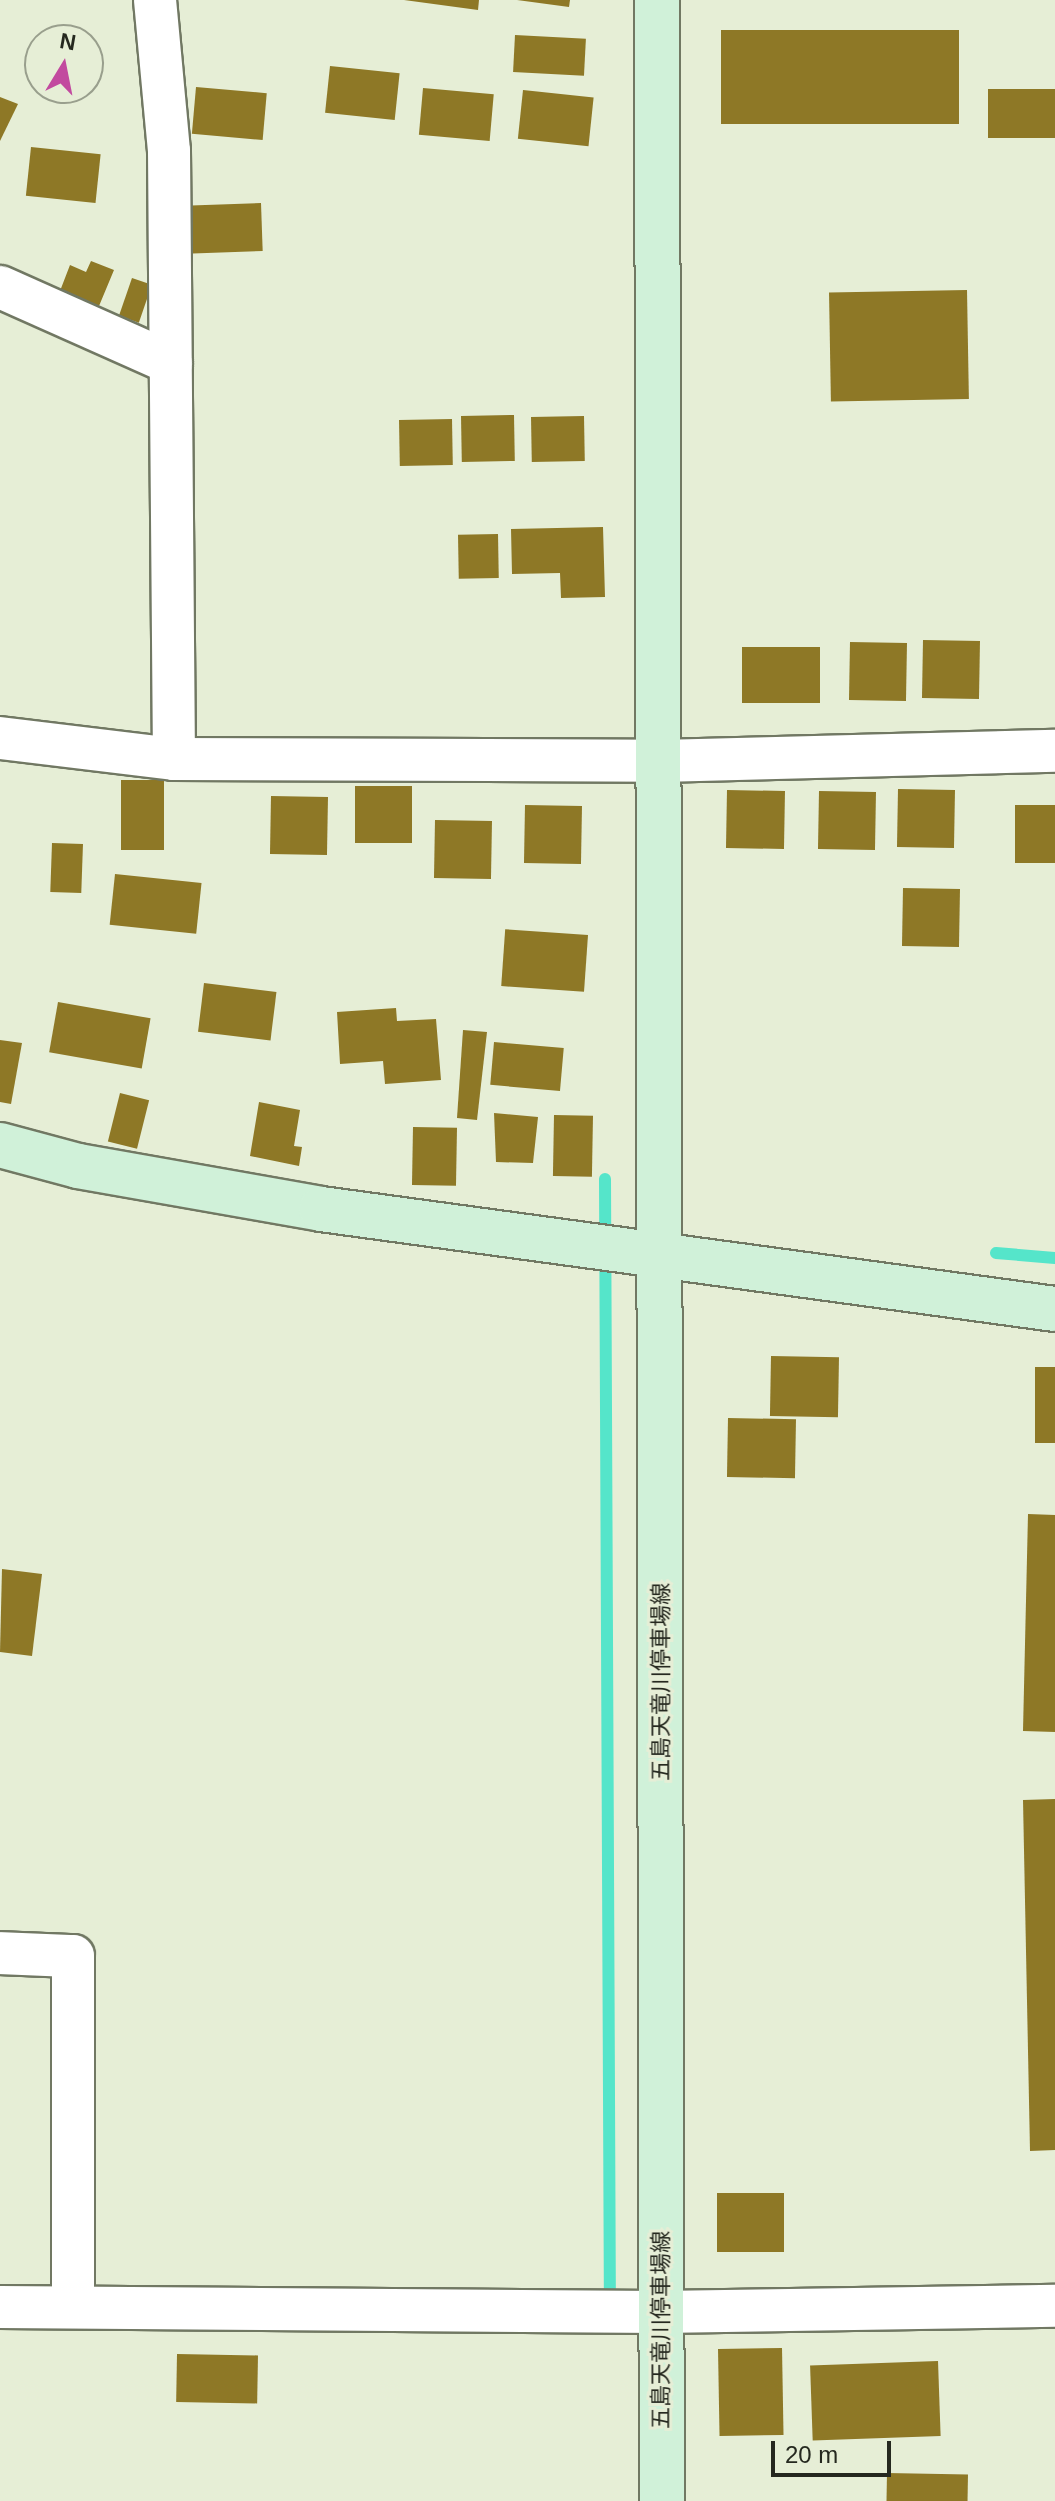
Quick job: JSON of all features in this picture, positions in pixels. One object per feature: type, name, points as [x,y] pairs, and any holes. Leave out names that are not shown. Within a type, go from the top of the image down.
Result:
[{"type":"street","points":[[155,0],[169,151],[174,759]]},
{"type":"street","name":"五島天竜川停車場線","points":[[657,0],[663,1258],[662,2501]]},
{"type":"street","points":[[0,287],[171,363]]},
{"type":"street","points":[[0,738],[174,759],[660,761],[1055,751]]},
{"type":"street","points":[[0,1145],[78,1166],[321,1209],[1055,1309]]},
{"type":"street","points":[[0,1953],[73,1956],[73,2307]]},
{"type":"street","points":[[0,2307],[660,2312],[1055,2306]]},
{"type":"building","points":[[404,0],[479,0],[478,10]]},
{"type":"building","points":[[517,0],[570,0],[569,7]]},
{"type":"building","points":[[721,30],[959,30],[959,124],[721,124]]},
{"type":"building","points":[[515,35],[586,39],[584,76],[513,72]]},
{"type":"building","points":[[330,66],[400,73],[395,120],[325,113]]},
{"type":"building","points":[[196,87],[267,93],[263,140],[192,134]]},
{"type":"building","points":[[423,88],[494,94],[490,141],[419,135]]},
{"type":"building","points":[[988,89],[1055,89],[1055,138],[988,138]]},
{"type":"building","points":[[523,90],[594,97],[588,146],[518,139]]},
{"type":"building","points":[[0,97],[18,104],[0,141]]},
{"type":"building","points":[[31,147],[101,154],[95,203],[26,196]]},
{"type":"building","points":[[261,203],[263,251],[193,253],[191,205]]},
{"type":"building","points":[[91,261],[114,270],[99,306],[60,291],[70,265],[86,272]]},
{"type":"building","points":[[132,278],[152,285],[139,323],[119,316]]},
{"type":"building","points":[[967,290],[969,399],[831,401],[829,292]]},
{"type":"building","points":[[514,415],[515,461],[462,462],[461,416]]},
{"type":"building","points":[[584,416],[585,461],[532,462],[531,417]]},
{"type":"building","points":[[452,419],[453,465],[400,466],[399,420]]},
{"type":"building","points":[[603,527],[605,597],[561,598],[560,573],[512,574],[511,529]]},
{"type":"building","points":[[498,534],[499,578],[459,579],[458,535]]},
{"type":"building","points":[[923,640],[980,641],[979,699],[922,698]]},
{"type":"building","points":[[850,642],[907,643],[906,701],[849,700]]},
{"type":"building","points":[[742,647],[820,647],[820,703],[742,703]]},
{"type":"building","points":[[121,780],[164,780],[164,850],[121,850]]},
{"type":"building","points":[[355,786],[412,786],[412,843],[355,843]]},
{"type":"building","points":[[898,789],[955,790],[954,848],[897,847]]},
{"type":"building","points":[[727,790],[785,791],[784,849],[726,848]]},
{"type":"building","points":[[819,791],[876,792],[875,850],[818,849]]},
{"type":"building","points":[[271,796],[328,797],[327,855],[270,854]]},
{"type":"building","points":[[525,805],[582,806],[581,864],[524,863]]},
{"type":"building","points":[[1015,805],[1055,805],[1055,863],[1015,863]]},
{"type":"building","points":[[435,820],[492,821],[491,879],[434,878]]},
{"type":"building","points":[[52,843],[83,844],[81,893],[50,892]]},
{"type":"building","points":[[115,874],[202,883],[196,934],[110,925]]},
{"type":"building","points":[[903,888],[960,889],[959,947],[902,946]]},
{"type":"building","points":[[505,929],[588,935],[584,992],[501,986]]},
{"type":"building","points":[[204,983],[276,992],[270,1041],[198,1032]]},
{"type":"building","points":[[58,1002],[151,1018],[142,1069],[49,1052]]},
{"type":"building","points":[[396,1008],[397,1021],[436,1019],[441,1080],[385,1084],[383,1061],[340,1064],[337,1012]]},
{"type":"building","points":[[463,1030],[487,1032],[477,1120],[457,1118]]},
{"type":"building","points":[[0,1040],[22,1043],[11,1104],[0,1102]]},
{"type":"building","points":[[494,1042],[564,1048],[560,1091],[490,1085]]},
{"type":"building","points":[[120,1093],[149,1100],[137,1149],[108,1142]]},
{"type":"building","points":[[259,1102],[300,1110],[294,1146],[302,1147],[299,1166],[250,1156]]},
{"type":"building","points":[[494,1113],[538,1117],[533,1163],[496,1162]]},
{"type":"building","points":[[554,1115],[593,1116],[592,1177],[553,1176]]},
{"type":"building","points":[[413,1127],[457,1128],[456,1186],[412,1185]]},
{"type":"building","points":[[771,1356],[839,1357],[838,1417],[770,1416]]},
{"type":"building","points":[[1035,1367],[1055,1367],[1055,1443],[1035,1443]]},
{"type":"building","points":[[728,1418],[796,1419],[795,1478],[727,1477]]},
{"type":"building","points":[[1028,1514],[1055,1515],[1055,1732],[1023,1731]]},
{"type":"building","points":[[2,1569],[42,1574],[32,1656],[0,1652]]},
{"type":"building","points":[[1055,1799],[1055,2150],[1030,2151],[1023,1800]]},
{"type":"building","points":[[717,2193],[784,2193],[784,2252],[717,2252]]},
{"type":"building","points":[[782,2348],[784,2435],[720,2436],[718,2349]]},
{"type":"building","points":[[177,2354],[258,2355],[257,2403],[176,2402]]},
{"type":"building","points":[[938,2361],[941,2436],[813,2440],[810,2365]]},
{"type":"building","points":[[887,2473],[968,2474],[968,2501],[887,2501]]},
{"type":"waterway","points":[[605,1179],[610,2306]]},
{"type":"waterway","points":[[996,1253],[1055,1258]]}]
